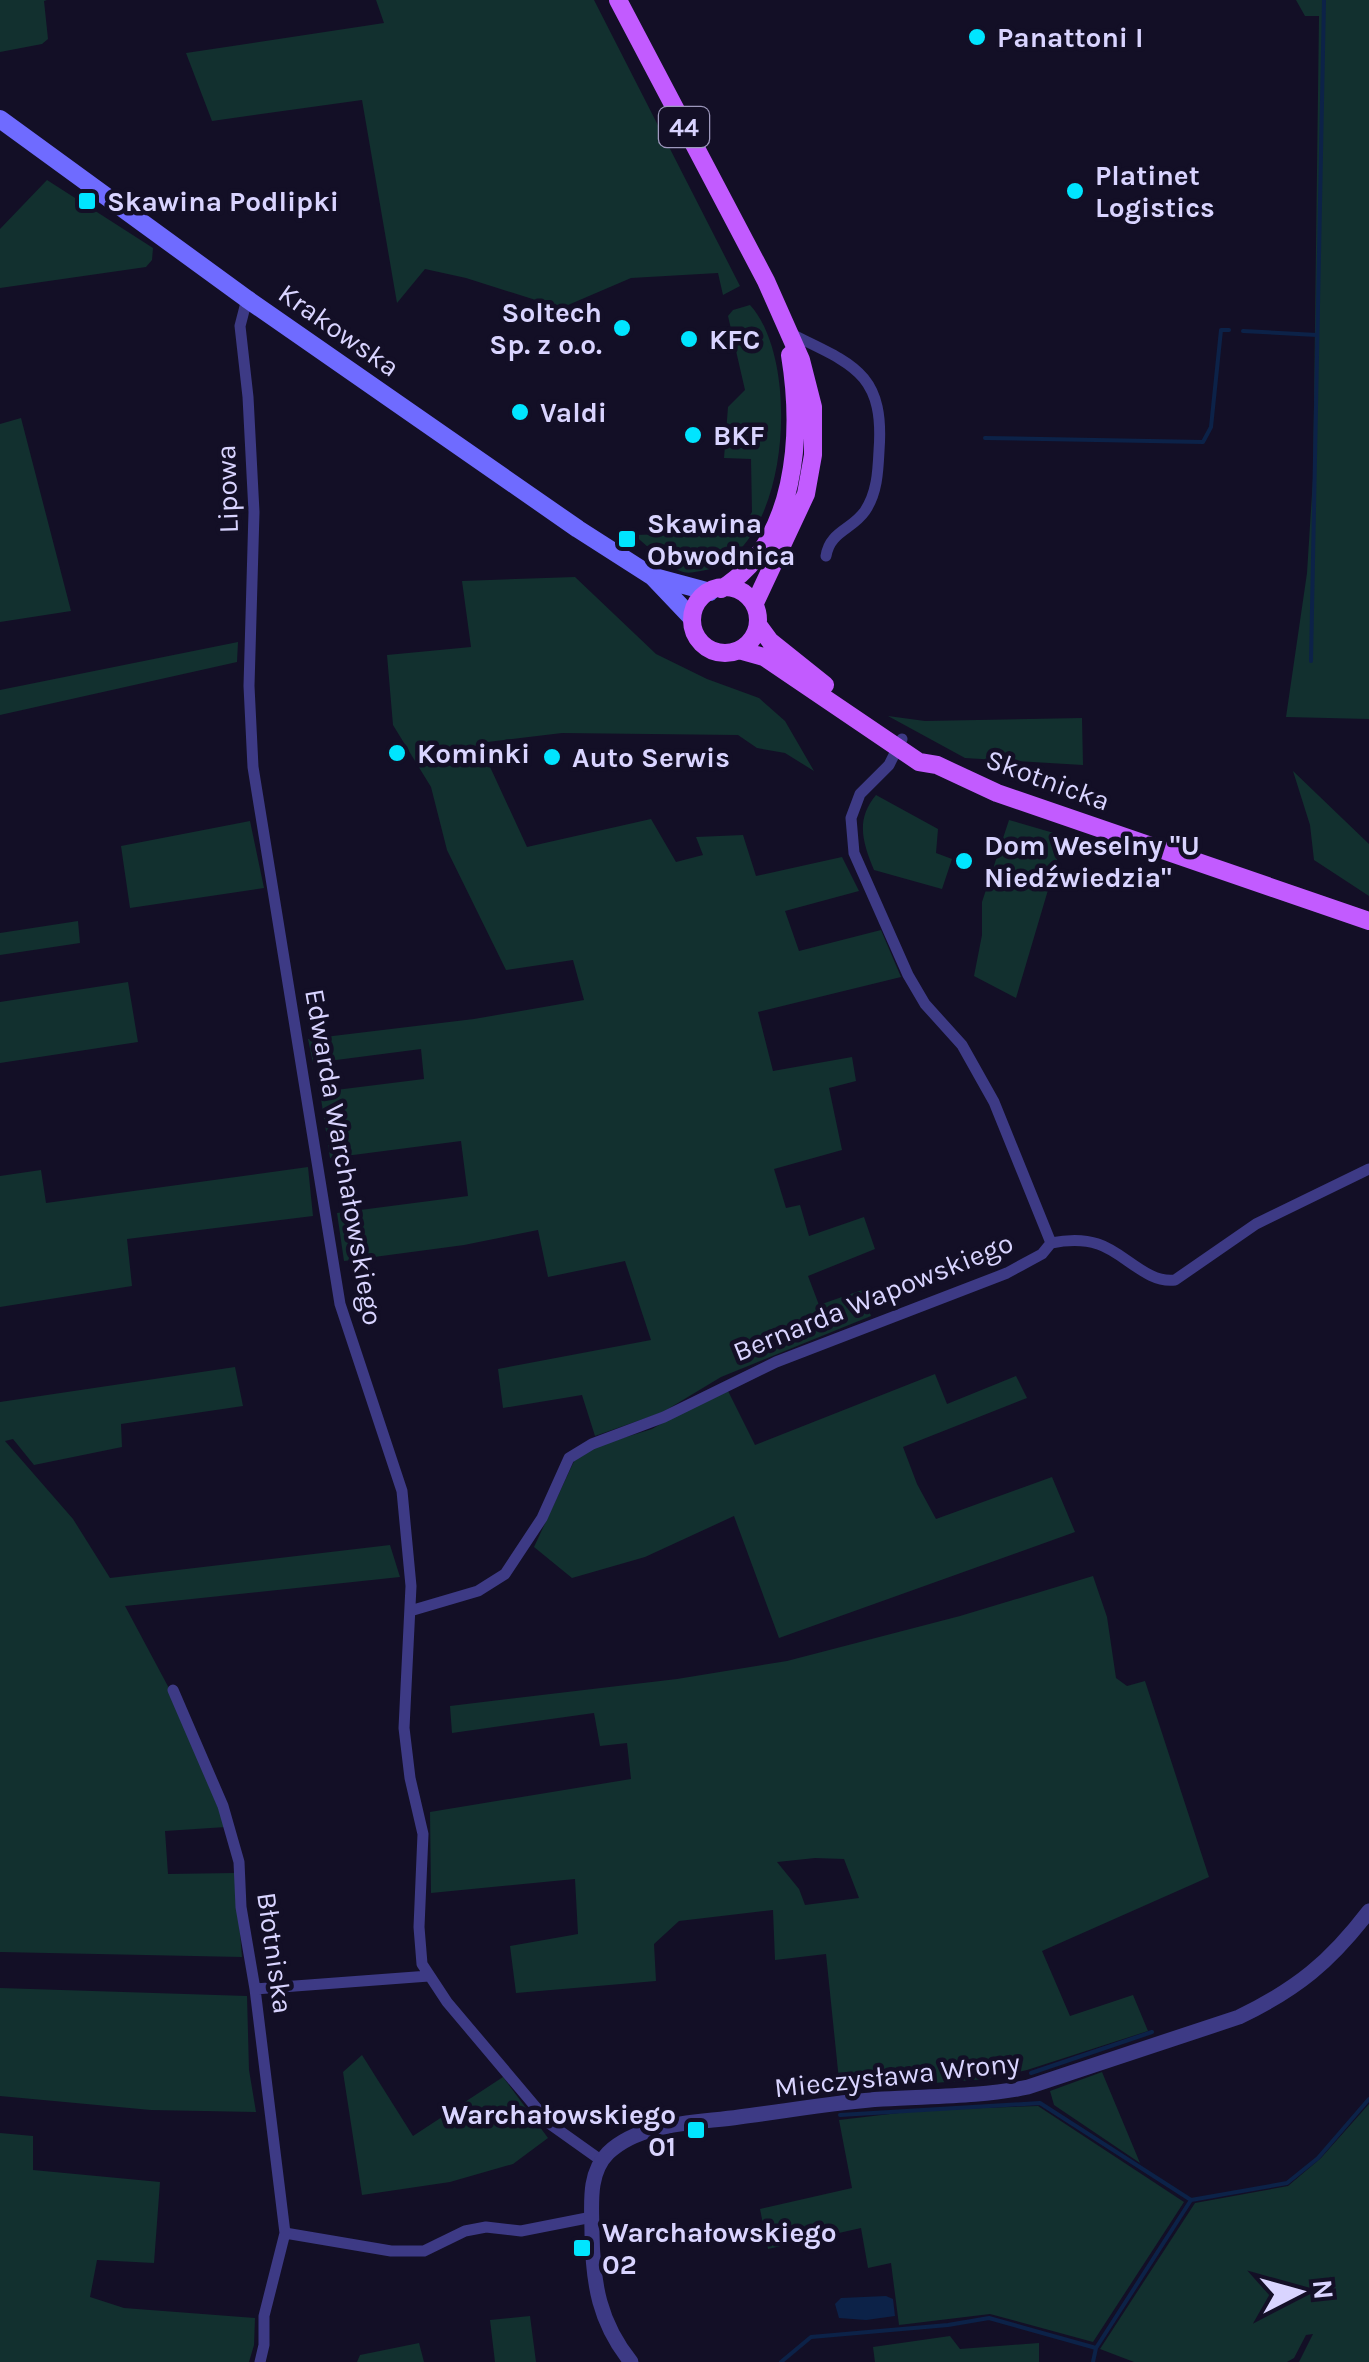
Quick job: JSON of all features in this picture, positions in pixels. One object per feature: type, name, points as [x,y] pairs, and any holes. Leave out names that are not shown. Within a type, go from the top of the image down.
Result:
[{"type":"main road","name":"44","points":[[618,0],[766,281],[804,372],[814,412],[812,468],[797,517],[754,602]]},
{"type":"main road","name":"Krakowska","points":[[0,119],[247,299],[653,577],[692,617]]},
{"type":"main road","name":"44","points":[[692,617],[697,602],[747,569],[768,538],[787,493],[794,464],[796,414],[786,329]]},
{"type":"main road","name":"Krakowska","points":[[653,577],[715,591]]},
{"type":"main road","points":[[692,617],[693,632],[704,646],[720,652],[739,650],[751,640],[759,626],[754,602],[736,589],[715,591]]},
{"type":"main road","name":"Skotnicka","points":[[759,626],[770,642],[900,744]]},
{"type":"main road","name":"Skotnicka","points":[[739,650],[764,657],[824,699],[900,744],[922,750],[937,766],[997,793],[1369,920]]},
{"type":"street","name":"Lipowa","points":[[247,299],[240,326],[254,512],[250,680]]},
{"type":"street","points":[[786,329],[858,370],[874,392],[881,419],[874,494],[863,514],[836,533],[826,556]]},
{"type":"street","points":[[804,372],[813,358],[831,352]]},
{"type":"street","name":"Edwarda Warchałowskiego","points":[[250,680],[259,815],[340,1304],[402,1492],[410,1566],[404,1728],[422,1834],[418,1927],[422,1964],[550,2124],[602,2162]]},
{"type":"street","name":"Bernarda Wapowskiego","points":[[410,1611],[478,1591],[505,1574],[542,1518],[570,1458],[592,1444],[664,1417],[776,1362],[1007,1273],[1042,1254],[1051,1243],[994,1102],[962,1045],[925,1004],[908,975],[854,852],[851,818],[860,794],[889,766],[900,744]]},
{"type":"street","points":[[1051,1243],[1096,1243],[1162,1282],[1174,1280],[1256,1224],[1369,1169]]},
{"type":"street","name":"Błotniska","points":[[173,1690],[240,1862],[240,1907],[285,2233],[264,2316],[260,2362]]},
{"type":"street","name":"Mieczysława Wrony","points":[[602,2162],[623,2142],[665,2127],[880,2099],[994,2094],[1028,2087],[1239,2017],[1272,2002],[1329,1959],[1369,1911]]},
{"type":"street","points":[[254,1989],[428,1976]]},
{"type":"street","points":[[602,2162],[592,2194],[592,2274],[598,2306],[612,2337],[630,2362]]},
{"type":"street","points":[[285,2233],[391,2251],[424,2251],[464,2231],[486,2227],[521,2231],[592,2218]]},
{"type":"green space","points":[[0,0],[47,0],[44,1],[48,39],[42,44],[0,52]]},
{"type":"green space","points":[[376,0],[594,0],[740,286],[723,295],[718,273],[631,278],[561,308],[425,269],[397,303],[362,100],[212,121],[186,53],[384,23]]},
{"type":"green space","points":[[1296,0],[1369,0],[1369,719],[1286,717],[1307,573],[1313,478],[1319,16],[1305,16]]},
{"type":"green space","points":[[47,180],[153,248],[152,260],[146,267],[0,288],[0,229]]},
{"type":"green space","points":[[750,305],[766,332],[777,367],[781,408],[779,451],[771,492],[756,528],[734,555],[706,570],[683,572],[634,535],[740,532],[752,512],[751,459],[724,458],[728,407],[745,390],[728,316],[733,310]]},
{"type":"green space","points":[[21,418],[71,611],[0,622],[0,424]]},
{"type":"green space","points":[[575,577],[656,654],[759,698],[785,721],[814,771],[785,753],[757,748],[738,735],[562,733],[479,743],[527,847],[651,819],[676,862],[703,855],[696,837],[743,835],[756,876],[842,857],[859,891],[785,911],[799,951],[881,930],[901,977],[758,1012],[773,1071],[852,1057],[856,1081],[829,1088],[842,1150],[774,1169],[786,1208],[800,1205],[809,1236],[864,1217],[875,1249],[808,1276],[819,1305],[862,1290],[871,1316],[721,1377],[663,1412],[595,1436],[582,1395],[503,1408],[498,1369],[651,1340],[625,1261],[548,1277],[538,1230],[464,1245],[344,1261],[337,1213],[468,1196],[461,1141],[330,1158],[320,1092],[424,1079],[421,1049],[313,1063],[308,1039],[474,1019],[584,1000],[573,960],[506,970],[447,850],[431,787],[393,725],[387,655],[471,647],[462,581]]},
{"type":"green space","points":[[238,642],[237,662],[0,715],[0,690]]},
{"type":"green space","points":[[888,716],[925,721],[1082,718],[1083,765],[965,758]]},
{"type":"green space","points":[[1293,771],[1369,844],[1369,896],[1314,860],[1310,825]]},
{"type":"green space","points":[[876,795],[938,829],[936,853],[952,859],[942,889],[874,870],[864,841],[863,823]]},
{"type":"green space","points":[[1009,820],[1064,836],[1016,998],[974,976],[982,935],[982,902]]},
{"type":"green space","points":[[250,821],[264,888],[130,908],[121,846]]},
{"type":"green space","points":[[78,921],[80,943],[0,955],[0,933]]},
{"type":"green space","points":[[128,982],[138,1042],[0,1063],[0,1002]]},
{"type":"green space","points":[[308,1167],[313,1216],[127,1239],[132,1286],[0,1307],[0,1176],[41,1170],[46,1203]]},
{"type":"green space","points":[[235,1367],[243,1406],[121,1424],[122,1447],[34,1465],[13,1439],[5,1441],[73,1519],[110,1578],[390,1545],[400,1577],[125,1606],[171,1692],[226,1827],[165,1831],[168,1874],[235,1873],[242,1957],[0,1952],[0,1402]]},
{"type":"green space","points":[[935,1374],[947,1404],[1016,1376],[1027,1398],[903,1447],[936,1519],[1052,1477],[1075,1532],[779,1638],[734,1516],[645,1557],[572,1578],[534,1547],[575,1459],[597,1446],[652,1429],[726,1387],[755,1445]]},
{"type":"green space","points":[[1093,1576],[1107,1617],[1116,1678],[1127,1686],[1145,1681],[1209,1877],[1042,1951],[1070,2016],[1133,1995],[1148,2031],[987,2079],[840,2090],[826,1954],[775,1960],[773,1910],[679,1921],[654,1944],[656,1981],[516,1993],[510,1946],[578,1934],[575,1879],[431,1893],[430,1812],[631,1779],[627,1743],[600,1746],[594,1713],[452,1733],[450,1706],[677,1679],[787,1661]],"holes":[[[844,1859],[859,1898],[805,1905],[799,1889],[777,1862]]]},
{"type":"green space","points":[[0,1988],[247,1996],[249,2070],[256,2112],[151,2110],[0,2096]]},
{"type":"green space","points":[[362,2055],[413,2136],[503,2077],[548,2138],[513,2164],[450,2182],[362,2195],[343,2072]]},
{"type":"green space","points":[[1102,2072],[1140,2163],[1054,2105],[1050,2091]]},
{"type":"green space","points":[[1369,2104],[1369,2362],[1299,2362],[1313,2334],[1306,2335],[1294,2358],[1287,2362],[1134,2362],[1100,2349],[1195,2203],[1288,2186],[1321,2158]]},
{"type":"green space","points":[[1038,2106],[1184,2202],[1093,2342],[990,2314],[899,2325],[891,2263],[868,2268],[861,2228],[768,2249],[760,2209],[852,2188],[839,2120],[924,2110]]},
{"type":"green space","points":[[0,2133],[33,2136],[33,2170],[160,2182],[154,2263],[97,2260],[90,2297],[124,2308],[255,2318],[249,2362],[0,2362]]},
{"type":"green space","points":[[530,2316],[536,2362],[495,2362],[490,2320]]},
{"type":"green space","points":[[950,2336],[960,2349],[1039,2343],[1039,2362],[875,2362],[873,2347]]},
{"type":"green space","points":[[419,2343],[424,2362],[357,2362],[360,2355]]},
{"type":"water","points":[[841,2298],[893,2299],[895,2316],[839,2318],[835,2304]]},
{"type":"waterway","points":[[1311,661],[1324,0]]},
{"type":"waterway","points":[[985,438],[1203,442],[1211,427],[1221,330],[1229,330]]},
{"type":"waterway","points":[[1243,331],[1317,335]]},
{"type":"waterway","points":[[1031,2073],[1152,2032]]},
{"type":"waterway","points":[[1093,2362],[1096,2348],[1191,2200],[1287,2183],[1318,2158],[1369,2099]]},
{"type":"waterway","points":[[840,2115],[1040,2103],[1191,2200]]},
{"type":"waterway","points":[[781,2362],[811,2337],[989,2318],[1096,2348]]},
{"type":"place","name":"Panattoni I","points":[[977,37]]},
{"type":"place","name":"Platinet Logistics","points":[[1075,191]]},
{"type":"place","name":"Skawina Podlipki","points":[[87,201]]},
{"type":"place","name":"Soltech Sp. z o.o.","points":[[622,328]]},
{"type":"place","name":"KFC","points":[[689,339]]},
{"type":"place","name":"Valdi","points":[[520,412]]},
{"type":"place","name":"BKF","points":[[693,435]]},
{"type":"place","name":"Skawina Obwodnica","points":[[627,539]]},
{"type":"place","name":"Kominki","points":[[397,753]]},
{"type":"place","name":"Auto Serwis","points":[[552,757]]},
{"type":"place","name":"Dom Weselny \"U Niedźwiedzia\"","points":[[964,861]]},
{"type":"place","name":"Warchałowskiego 01","points":[[696,2130]]},
{"type":"place","name":"Warchałowskiego 02","points":[[582,2248]]}]
